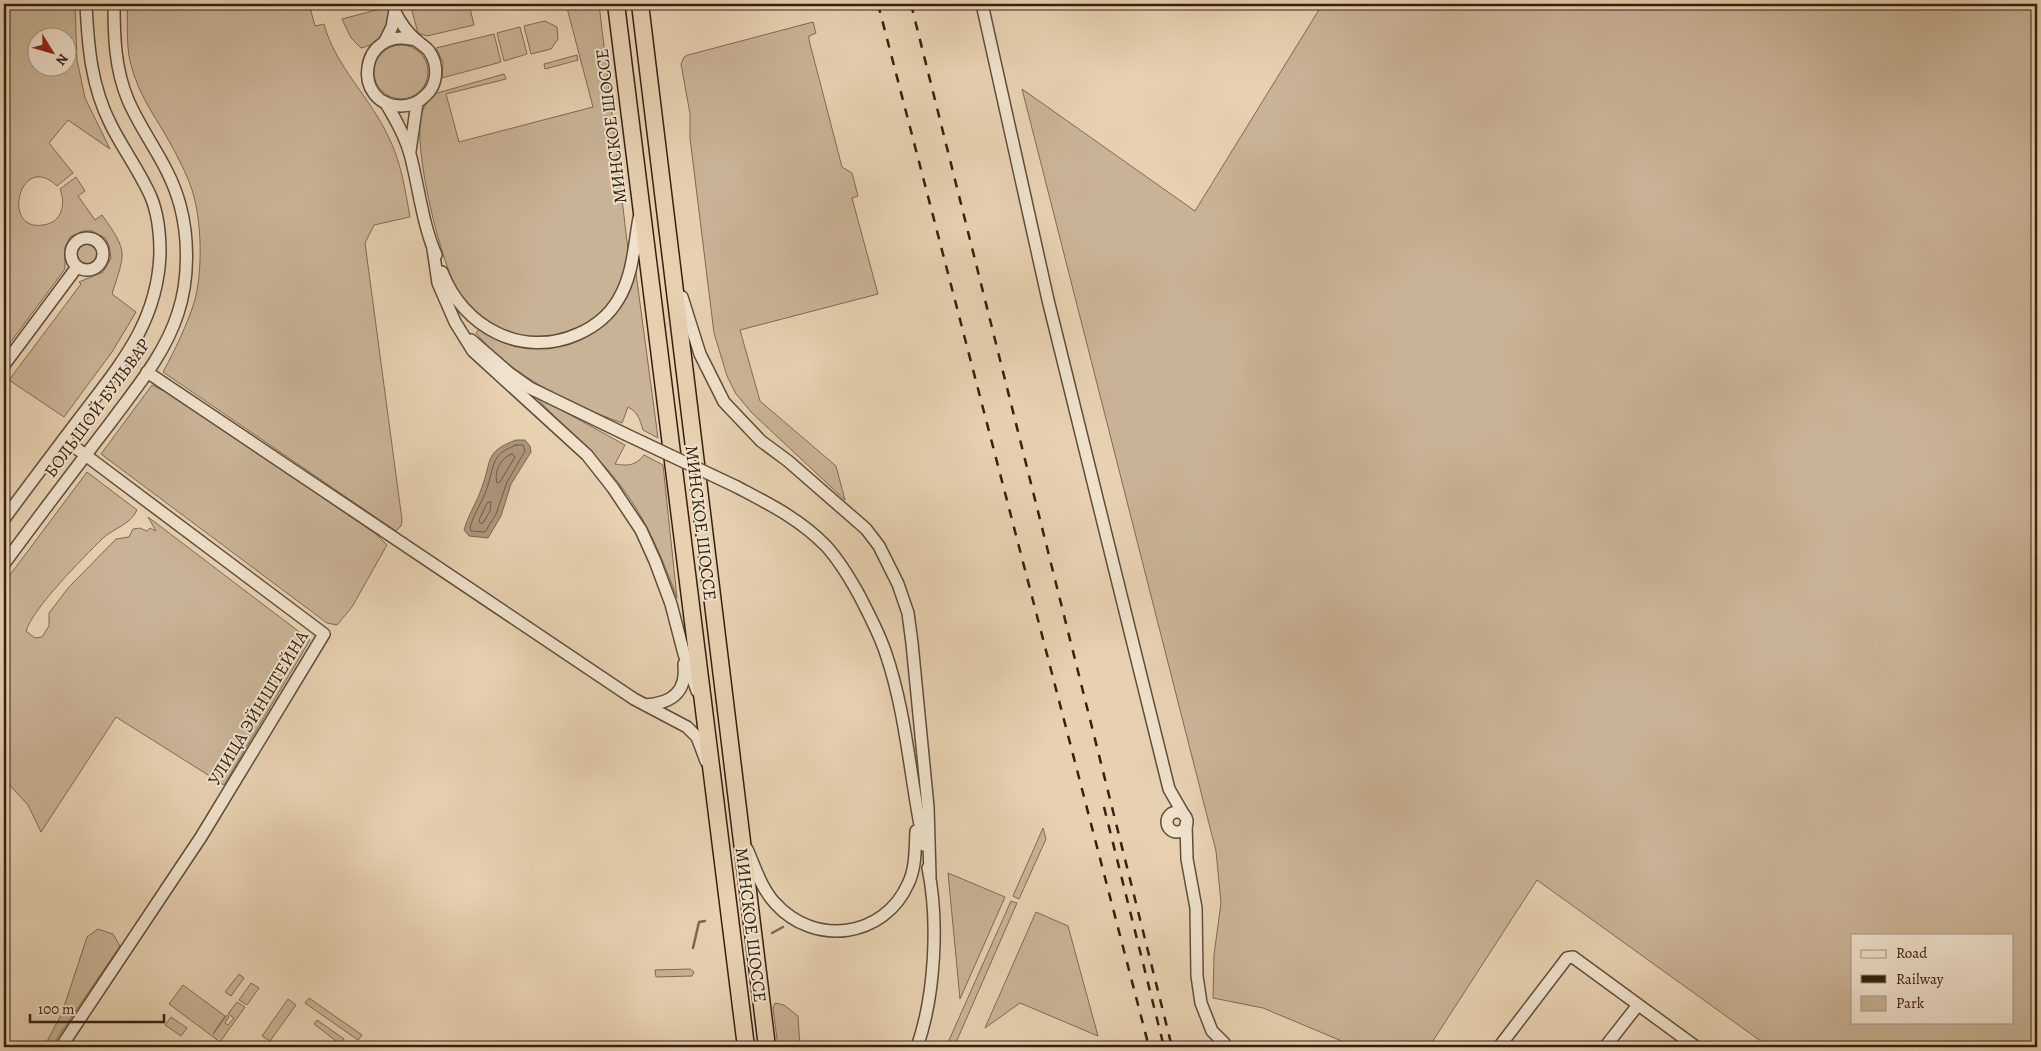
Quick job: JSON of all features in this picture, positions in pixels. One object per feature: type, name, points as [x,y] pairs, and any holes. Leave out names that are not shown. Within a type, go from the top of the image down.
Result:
[{"type":"highway","name":"МИНСКОЕ ШОССЕ","points":[[616,4],[746,1047]]},
{"type":"highway","name":"МИНСКОЕ ШОССЕ","points":[[640,4],[767,1047]]},
{"type":"street","name":"БОЛЬШОЙ БУЛЬВАР","points":[[4,519],[123,360],[143,328],[156,290],[160,238],[152,198],[110,123],[91,71],[86,4]]},
{"type":"street","name":"БОЛЬШОЙ БУЛЬВАР","points":[[4,564],[147,372],[163,347],[179,312],[186,274],[185,230],[180,204],[166,164],[137,119],[121,80],[115,54],[114,4]]},
{"type":"street","points":[[982,4],[1048,300],[1169,788],[1185,820],[1187,859],[1196,908],[1197,976],[1201,1003],[1212,1031],[1227,1046]]},
{"type":"street","points":[[385,102],[396,106],[417,103],[427,95],[433,85],[436,68],[430,52],[415,40],[403,26],[394,8]]},
{"type":"street","points":[[394,8],[392,27],[385,41],[370,56],[367,76],[373,91],[385,102],[394,117],[410,152],[418,194],[433,249],[438,283],[473,351],[482,362],[587,455],[613,488],[640,530],[655,561],[671,604],[684,654],[705,714]]},
{"type":"street","points":[[385,41],[400,38],[415,40]]},
{"type":"street","points":[[410,152],[417,103]]},
{"type":"street","points":[[433,249],[454,296],[473,318],[486,328],[509,339],[525,342],[557,341],[587,330],[599,321],[618,301],[629,273],[640,202]]},
{"type":"street","points":[[668,244],[687,317],[700,354],[724,402],[761,441],[788,461],[866,529],[879,546],[898,584],[908,614],[928,807],[933,921],[932,970],[929,998],[917,1047]]},
{"type":"street","points":[[4,365],[78,267]]},
{"type":"street","points":[[461,330],[509,373],[530,388],[778,508],[802,524],[826,546],[851,580],[886,651],[899,702],[917,812],[930,876]]},
{"type":"street","points":[[147,372],[437,568],[646,705],[687,727],[697,738],[712,776]]},
{"type":"street","name":"УЛИЦА ЭЙНШТЕЙНА","points":[[61,1047],[201,837],[324,634],[64,438]]},
{"type":"street","points":[[646,705],[664,703],[675,696],[683,684],[685,670],[684,654]]},
{"type":"street","points":[[1169,788],[1169,824],[1187,859]]},
{"type":"street","points":[[739,829],[759,878],[774,902],[786,914],[799,923],[815,929],[830,932],[846,931],[878,920],[900,898],[909,883],[914,865],[917,812]]},
{"type":"street","points":[[1169,824],[1175,812],[1185,820]]},
{"type":"street","points":[[1169,824],[1180,831],[1185,820]]},
{"type":"street","points":[[1499,1047],[1567,958],[1574,957],[1696,1047]]},
{"type":"street","points":[[1606,1047],[1638,1005]]},
{"type":"green space","points":[[4,4],[75,4],[76,28],[28,28],[28,78],[78,78],[78,65],[85,98],[110,149],[68,120],[49,143],[73,173],[57,186],[44,178],[33,178],[25,184],[20,195],[19,206],[22,217],[30,224],[43,225],[55,221],[61,212],[63,201],[60,189],[76,177],[85,191],[78,196],[95,220],[102,215],[117,237],[120,246],[122,261],[112,294],[136,312],[112,352],[64,417],[9,380],[81,284],[79,282],[103,272],[111,258],[109,245],[105,238],[92,231],[83,231],[70,237],[65,247],[65,269],[4,351]]},
{"type":"green space","points":[[127,4],[309,4],[315,26],[324,24],[329,39],[344,68],[381,122],[399,165],[410,217],[374,225],[365,243],[402,520],[401,526],[396,531],[163,372],[180,338],[197,291],[200,262],[198,216],[192,190],[175,152],[138,87],[128,47]]},
{"type":"green space","points":[[410,4],[469,4],[474,25],[427,36],[418,33]]},
{"type":"green space","points":[[566,4],[599,4],[628,250],[624,271],[617,291],[609,304],[595,319],[578,329],[560,335],[541,338],[521,336],[503,331],[485,322],[469,309],[459,295],[440,245],[425,183],[421,154],[420,130],[422,113],[434,94],[504,74],[506,79],[446,94],[459,142],[593,107]]},
{"type":"green space","points":[[1315,4],[2037,4],[2037,1047],[1769,1047],[1537,880],[1429,1047],[1356,1047],[1263,1008],[1213,998],[1214,955],[1221,903],[1216,851],[1022,89],[1195,211],[1320,8]]},
{"type":"green space","points":[[388,7],[388,22],[384,34],[374,43],[361,48],[351,38],[342,19]]},
{"type":"green space","points":[[545,21],[557,27],[558,39],[551,49],[531,54],[524,26]]},
{"type":"green space","points":[[813,22],[816,33],[809,36],[809,40],[842,167],[852,173],[858,196],[852,198],[878,294],[740,330],[760,401],[836,466],[845,500],[752,413],[736,394],[727,376],[714,333],[690,138],[690,114],[681,64],[684,57],[688,55]]},
{"type":"green space","points":[[520,27],[527,54],[504,61],[497,33]]},
{"type":"green space","points":[[494,34],[501,62],[442,78],[443,62],[436,48]]},
{"type":"green space","points":[[401,45],[411,47],[420,53],[426,62],[428,72],[426,82],[420,91],[411,97],[401,99],[391,97],[382,91],[376,82],[374,72],[376,62],[382,53],[391,47]]},
{"type":"green space","points":[[577,55],[578,60],[545,69],[544,64]]},
{"type":"green space","points":[[87,244],[94,247],[97,254],[94,261],[87,264],[80,261],[77,254],[80,247]]},
{"type":"green space","points":[[635,266],[658,438],[643,430],[640,420],[628,407],[622,423],[582,407],[543,387],[507,363],[476,333],[479,329],[503,342],[526,347],[550,347],[573,342],[597,327]]},
{"type":"green space","points":[[152,385],[177,398],[376,534],[387,545],[352,607],[337,625],[327,623],[101,454]]},
{"type":"green space","points":[[534,395],[625,445],[615,464],[631,464],[638,461],[644,455],[663,465],[677,598],[652,537],[627,494],[598,459]]},
{"type":"green space","points":[[87,472],[137,510],[126,523],[102,539],[71,570],[48,597],[30,621],[26,631],[35,638],[42,637],[49,626],[49,613],[69,587],[116,539],[129,537],[133,529],[140,528],[147,531],[150,528],[156,531],[148,517],[310,640],[224,785],[116,717],[41,832],[28,805],[4,779],[4,583]]},
{"type":"green space","points":[[1043,828],[1046,839],[1019,899],[1013,896]]},
{"type":"green space","points":[[948,873],[1005,897],[960,999]]},
{"type":"green space","points":[[1011,901],[1017,903],[954,1047],[946,1047]]},
{"type":"green space","points":[[1036,912],[1068,926],[1098,1036],[1020,1003],[985,1028]]},
{"type":"green space","points":[[98,929],[113,934],[120,946],[51,1047],[44,1047],[62,1013],[87,937]]},
{"type":"green space","points":[[690,969],[694,972],[692,976],[656,977],[655,970]]},
{"type":"green space","points":[[239,974],[244,978],[231,996],[225,992]]},
{"type":"green space","points":[[251,983],[259,988],[247,1005],[239,1000]]},
{"type":"green space","points":[[183,985],[225,1016],[213,1034],[227,1015],[229,1017],[225,1023],[228,1025],[234,1018],[228,1014],[237,1002],[245,1007],[220,1042],[169,1004]]},
{"type":"green space","points":[[309,998],[362,1035],[358,1040],[305,1003]]},
{"type":"green space","points":[[288,999],[296,1005],[270,1041],[262,1036]]},
{"type":"green space","points":[[775,1003],[784,1005],[798,1016],[800,1047],[778,1047],[773,1008]]},
{"type":"green space","points":[[171,1017],[187,1028],[181,1036],[165,1025]]},
{"type":"green space","points":[[317,1020],[344,1039],[340,1044],[314,1024]]},
{"type":"water","points":[[516,440],[525,440],[530,446],[531,452],[511,484],[501,516],[488,538],[469,536],[464,530],[480,493],[491,458],[499,449]]},
{"type":"waterway","points":[[693,948],[699,922],[705,921]]},
{"type":"waterway","points":[[772,933],[783,927]]},
{"type":"railway","points":[[878,4],[1149,1047]]},
{"type":"railway","points":[[911,4],[1172,1047]]},
{"type":"railway","points":[[1104,807],[1164,1047]]}]
